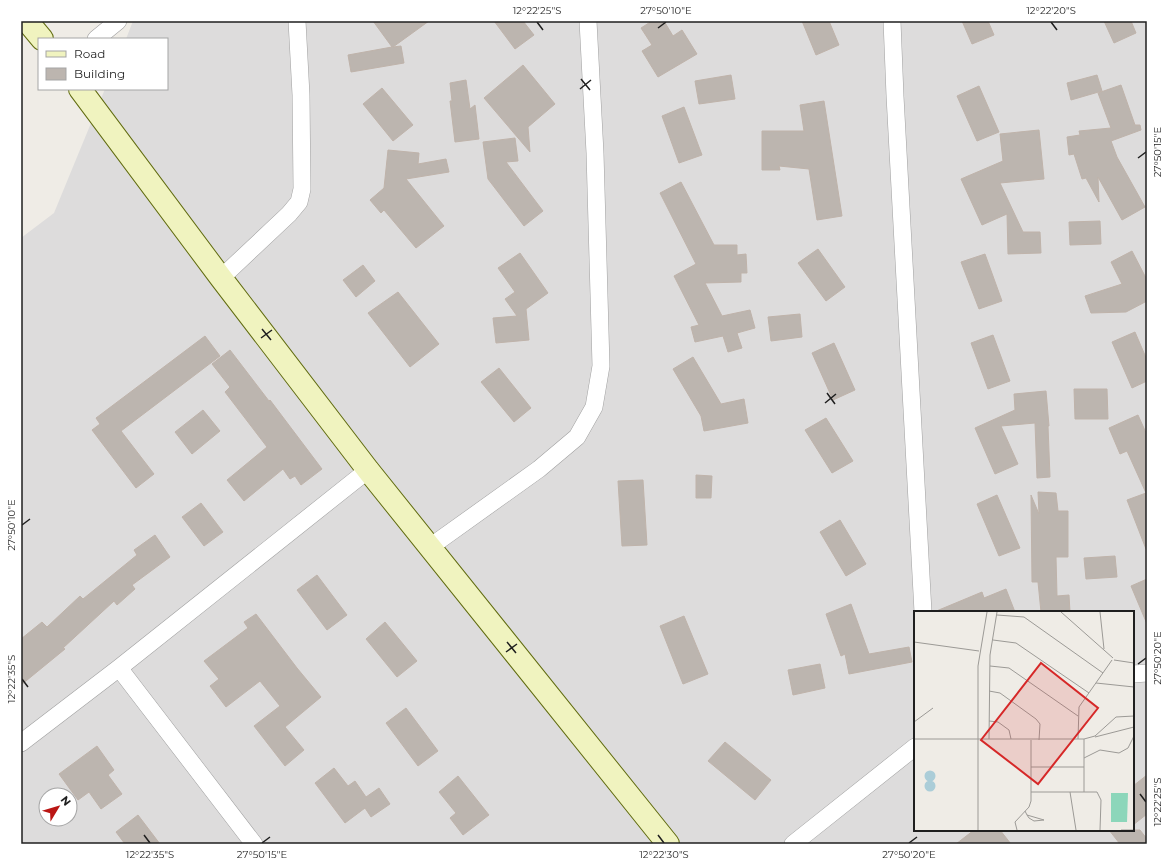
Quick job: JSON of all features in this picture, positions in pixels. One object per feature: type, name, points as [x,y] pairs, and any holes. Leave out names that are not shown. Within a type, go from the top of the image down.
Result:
[{"type":"street","points":[[28,21],[41,38]]},
{"type":"street","points":[[97,38],[118,21]]},
{"type":"street","points":[[221,278],[289,214],[299,202],[302,189],[301,95],[296,21]]},
{"type":"street","points":[[430,547],[539,469],[577,437],[594,407],[601,366],[595,153],[588,21]]},
{"type":"street","points":[[892,21],[923,611]]},
{"type":"street","points":[[81,90],[221,278],[368,470],[668,844]]},
{"type":"street","points":[[21,743],[368,470]]},
{"type":"street","points":[[118,668],[254,844]]},
{"type":"street","points":[[1134,674],[1147,673]]},
{"type":"street","points":[[793,844],[914,749]]},
{"type":"shaded area","points":[[133,21],[1147,21],[1147,844],[21,844],[21,238],[54,213],[105,90],[168,90],[168,38],[126,38]]},
{"type":"building","points":[[373,21],[429,21],[393,47],[401,46],[404,63],[351,72],[348,55],[392,47]]},
{"type":"building","points":[[494,21],[523,21],[534,35],[515,49]]},
{"type":"building","points":[[652,21],[664,21],[673,36],[682,30],[697,54],[658,77],[642,51],[652,45],[641,28]]},
{"type":"building","points":[[802,21],[829,21],[839,45],[816,55]]},
{"type":"building","points":[[962,21],[988,21],[994,35],[972,44]]},
{"type":"building","points":[[1104,21],[1131,21],[1136,33],[1114,43]]},
{"type":"building","points":[[523,65],[555,104],[528,127],[530,152],[484,98]]},
{"type":"building","points":[[731,75],[735,99],[699,104],[695,81]]},
{"type":"building","points":[[1097,75],[1102,91],[1071,100],[1067,83]]},
{"type":"building","points":[[466,80],[470,109],[475,105],[479,139],[455,142],[450,101],[452,101],[450,83]]},
{"type":"building","points":[[1121,85],[1135,125],[1140,125],[1141,130],[1111,141],[1117,157],[1145,207],[1122,220],[1098,177],[1099,202],[1086,178],[1082,179],[1074,154],[1069,155],[1067,137],[1080,135],[1079,131],[1111,128],[1098,93]]},
{"type":"building","points":[[979,86],[999,132],[977,141],[957,96]]},
{"type":"building","points":[[382,88],[413,125],[393,141],[363,104]]},
{"type":"building","points":[[824,101],[842,216],[817,220],[809,169],[779,166],[780,170],[762,170],[762,131],[804,131],[800,105]]},
{"type":"building","points":[[684,107],[702,155],[679,163],[662,116]]},
{"type":"building","points":[[1039,130],[1044,179],[1000,183],[1023,232],[1040,232],[1041,253],[1008,254],[1007,214],[982,225],[961,179],[1003,161],[1000,134]]},
{"type":"building","points":[[515,138],[518,161],[506,162],[543,211],[524,226],[488,179],[483,142]]},
{"type":"building","points":[[388,150],[419,153],[418,164],[446,159],[449,172],[406,179],[444,226],[416,248],[384,210],[381,213],[370,200],[384,188]]},
{"type":"building","points":[[681,182],[714,245],[737,245],[737,255],[746,254],[747,273],[741,273],[741,282],[705,283],[722,316],[750,310],[755,328],[737,333],[742,348],[728,352],[723,336],[695,342],[691,327],[699,325],[674,276],[696,264],[660,193]]},
{"type":"building","points":[[1100,221],[1101,244],[1070,245],[1069,222]]},
{"type":"building","points":[[818,249],[845,287],[826,301],[798,263]]},
{"type":"building","points":[[1132,251],[1147,280],[1147,301],[1126,312],[1091,313],[1085,296],[1122,284],[1111,262]]},
{"type":"building","points":[[520,253],[548,293],[526,309],[529,340],[496,343],[493,318],[517,316],[505,299],[515,292],[498,268]]},
{"type":"building","points":[[985,254],[1002,301],[979,309],[961,262]]},
{"type":"building","points":[[363,265],[375,281],[356,297],[343,280]]},
{"type":"building","points":[[398,292],[439,344],[410,367],[368,313]]},
{"type":"building","points":[[800,314],[802,337],[771,341],[768,317]]},
{"type":"building","points":[[1135,332],[1147,360],[1147,381],[1132,388],[1112,342]]},
{"type":"building","points":[[993,335],[1010,381],[988,389],[971,343]]},
{"type":"building","points":[[205,336],[220,356],[121,431],[154,474],[136,488],[92,430],[100,424],[96,418]]},
{"type":"building","points":[[834,343],[855,390],[833,400],[812,353]]},
{"type":"building","points":[[230,350],[322,469],[301,485],[295,476],[290,479],[283,469],[244,501],[227,480],[267,447],[225,392],[230,387],[212,364]]},
{"type":"building","points":[[693,357],[721,404],[744,399],[748,423],[704,431],[701,416],[673,369]]},
{"type":"building","points":[[499,368],[531,408],[514,422],[481,382]]},
{"type":"building","points":[[1074,389],[1107,389],[1108,419],[1075,419]]},
{"type":"building","points":[[1046,391],[1049,426],[1050,477],[1037,478],[1035,423],[1001,426],[1018,464],[995,474],[975,428],[1015,410],[1014,394]]},
{"type":"building","points":[[203,410],[220,431],[192,454],[175,432]]},
{"type":"building","points":[[1138,415],[1147,435],[1147,549],[1127,500],[1146,493],[1127,451],[1120,454],[1109,428]]},
{"type":"building","points":[[826,418],[853,461],[832,473],[805,430]]},
{"type":"building","points":[[696,475],[712,476],[711,498],[696,498]]},
{"type":"building","points":[[643,480],[647,545],[622,546],[618,481]]},
{"type":"building","points":[[1038,492],[1056,493],[1058,511],[1068,511],[1068,557],[1056,557],[1057,596],[1069,595],[1070,611],[1041,611],[1038,582],[1032,582],[1031,495],[1039,514]]},
{"type":"building","points":[[997,495],[1020,548],[999,556],[977,504]]},
{"type":"building","points":[[201,503],[223,532],[204,546],[182,517]]},
{"type":"building","points":[[840,520],[866,564],[846,576],[820,532]]},
{"type":"building","points":[[155,535],[170,557],[132,585],[135,589],[117,605],[114,601],[63,648],[65,649],[21,685],[21,639],[42,622],[47,627],[80,596],[83,599],[137,555],[134,550]]},
{"type":"building","points":[[1115,556],[1117,577],[1086,579],[1084,558]]},
{"type":"building","points":[[317,575],[347,615],[327,630],[297,590]]},
{"type":"building","points":[[1147,579],[1147,624],[1131,586]]},
{"type":"building","points":[[1006,589],[1015,611],[936,611],[982,592],[984,598]]},
{"type":"building","points":[[851,604],[869,654],[909,647],[912,662],[849,674],[845,654],[841,656],[826,614]]},
{"type":"building","points":[[256,614],[321,697],[285,727],[304,750],[285,766],[254,726],[280,706],[260,681],[226,707],[210,686],[219,679],[204,661],[248,628],[244,622]]},
{"type":"building","points":[[684,616],[708,674],[683,684],[660,626]]},
{"type":"building","points":[[385,622],[417,661],[397,677],[366,639]]},
{"type":"building","points":[[820,664],[825,688],[793,695],[788,670]]},
{"type":"building","points":[[406,708],[438,751],[418,766],[386,723]]},
{"type":"building","points":[[725,742],[771,780],[755,800],[708,761]]},
{"type":"building","points":[[97,746],[114,770],[108,775],[122,794],[101,809],[89,792],[78,800],[78,787],[68,787],[59,774]]},
{"type":"building","points":[[334,768],[348,786],[355,781],[366,797],[379,788],[390,804],[371,817],[365,808],[345,823],[315,783]]},
{"type":"building","points":[[1147,775],[1147,814],[1134,824],[1134,785]]},
{"type":"building","points":[[458,776],[489,815],[463,835],[450,818],[456,813],[439,792]]},
{"type":"building","points":[[138,815],[160,844],[125,844],[116,832]]},
{"type":"building","points":[[1140,830],[1147,839],[1147,844],[1120,844],[1110,831]]},
{"type":"building","points":[[973,831],[1001,831],[1011,844],[956,844]]}]
